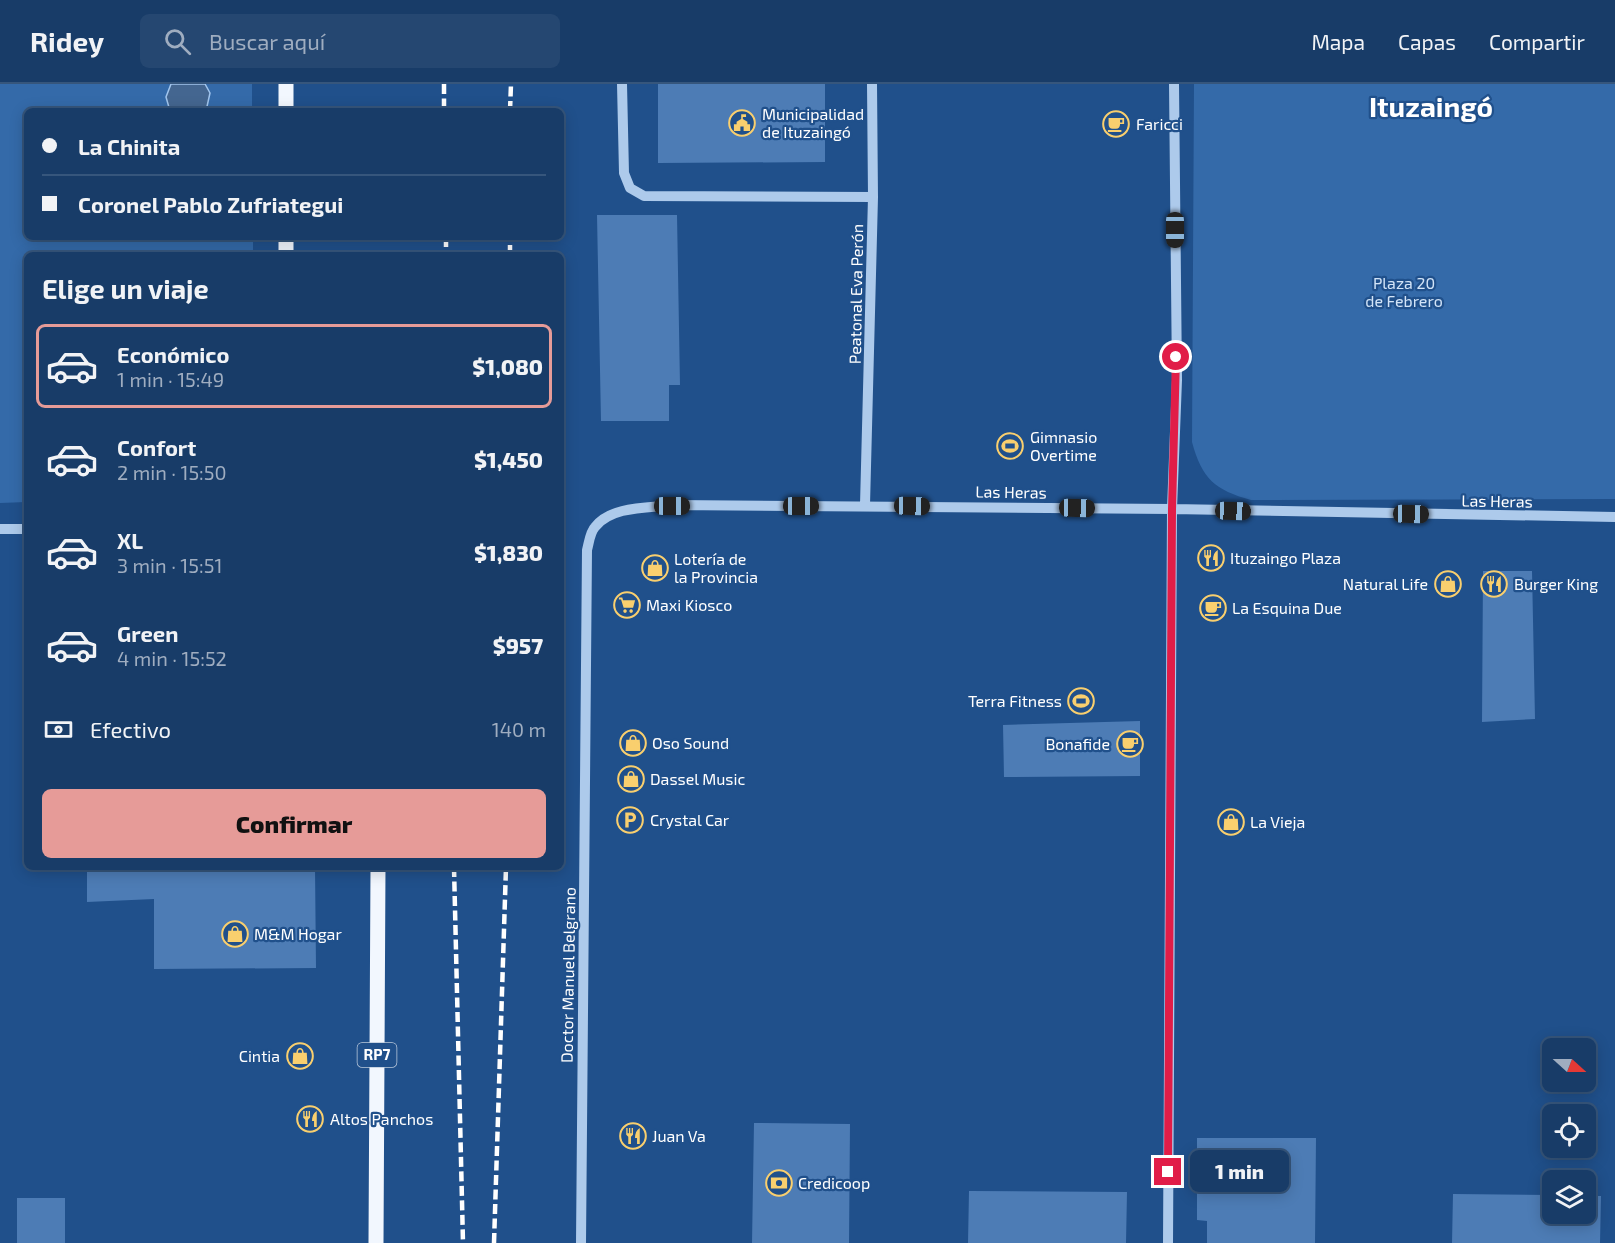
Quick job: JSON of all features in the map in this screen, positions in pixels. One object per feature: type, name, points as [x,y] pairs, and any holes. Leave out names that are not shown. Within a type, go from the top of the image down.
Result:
[{"type":"main road","points":[[286,84],[286,108]]},
{"type":"main road","name":"RP7","points":[[376,1243],[378,870]]},
{"type":"street","points":[[622,84],[624,173],[630,188],[644,196],[873,198]]},
{"type":"street","name":"Peatonal Eva Perón","points":[[865,506],[873,198],[872,84]]},
{"type":"street","points":[[1168,1243],[1172,509],[1177,380],[1174,84]]},
{"type":"street","name":"Las Heras","points":[[624,511],[672,506],[865,506],[1615,517]]},
{"type":"street","name":"Doctor Manuel Belgrano","points":[[581,1243],[588,550],[593,528],[603,519],[624,511]]},
{"type":"street","points":[[0,529],[24,529]]},
{"type":"green space","points":[[0,84],[252,84],[252,108],[24,108],[24,240],[253,240],[253,252],[24,252],[24,502],[0,503]]},
{"type":"green space","name":"Plaza 20 de Febrero","points":[[1194,84],[1615,84],[1615,499],[1251,500],[1228,492],[1212,481],[1200,465],[1192,442]]},
{"type":"shaded area","points":[[171,84],[205,84],[210,93],[207,108],[169,108],[166,97]]},
{"type":"building","name":"Municipalidad de Ituzaingó","points":[[658,84],[825,84],[825,162],[658,163]]},
{"type":"building","points":[[597,215],[677,215],[680,385],[669,385],[669,421],[601,421]]},
{"type":"building","points":[[1483,571],[1532,571],[1535,719],[1482,722]]},
{"type":"building","points":[[1140,721],[1140,776],[1004,777],[1003,725]]},
{"type":"building","name":"M&M Hogar","points":[[87,870],[315,870],[316,968],[154,969],[154,899],[87,902]]},
{"type":"building","points":[[754,1123],[850,1124],[849,1243],[752,1243]]},
{"type":"building","points":[[1197,1138],[1316,1138],[1315,1243],[1207,1243],[1207,1221],[1197,1220]]},
{"type":"building","points":[[969,1191],[1127,1192],[1126,1243],[968,1243]]},
{"type":"building","points":[[1453,1194],[1542,1195],[1542,1224],[1596,1224],[1596,1196],[1601,1196],[1600,1243],[1452,1243]]},
{"type":"building","points":[[17,1198],[65,1198],[65,1243],[17,1243]]},
{"type":"railway","points":[[444,84],[444,108]]},
{"type":"railway","points":[[510,108],[511,84]]},
{"type":"railway","points":[[446,240],[446,252]]},
{"type":"railway","points":[[510,240],[510,252]]},
{"type":"railway","points":[[454,870],[463,1243]]},
{"type":"railway","points":[[494,1243],[506,870]]},
{"type":"place","name":"Municipalidad de Ituzaingó","points":[[742,123]]},
{"type":"place","name":"Faricci","points":[[1116,124]]},
{"type":"place","name":"Gimnasio Overtime","points":[[1010,446]]},
{"type":"place","name":"Ituzaingo Plaza","points":[[1211,558]]},
{"type":"place","name":"Lotería de la Provincia","points":[[655,568]]},
{"type":"place","name":"Natural Life","points":[[1448,584]]},
{"type":"place","name":"Burger King","points":[[1494,584]]},
{"type":"place","name":"Maxi Kiosco","points":[[627,605]]},
{"type":"place","name":"La Esquina Due","points":[[1213,608]]},
{"type":"place","name":"Terra Fitness","points":[[1081,701]]},
{"type":"place","name":"Oso Sound","points":[[633,743]]},
{"type":"place","name":"Bonafide","points":[[1130,744]]},
{"type":"place","name":"Dassel Music","points":[[631,779]]},
{"type":"place","name":"Crystal Car","points":[[630,820]]},
{"type":"place","name":"La Vieja","points":[[1231,822]]},
{"type":"place","name":"M&M Hogar","points":[[235,934]]},
{"type":"place","name":"Cintia","points":[[300,1056]]},
{"type":"place","name":"Altos Panchos","points":[[310,1119]]},
{"type":"place","name":"Juan Va","points":[[633,1136]]},
{"type":"place","name":"Credicoop","points":[[779,1183]]},
{"type":"district","name":"Ituzaingó","points":[[1431,107]]},
{"type":"route","points":[[1168,1172],[1172,509],[1176,357]]}]
